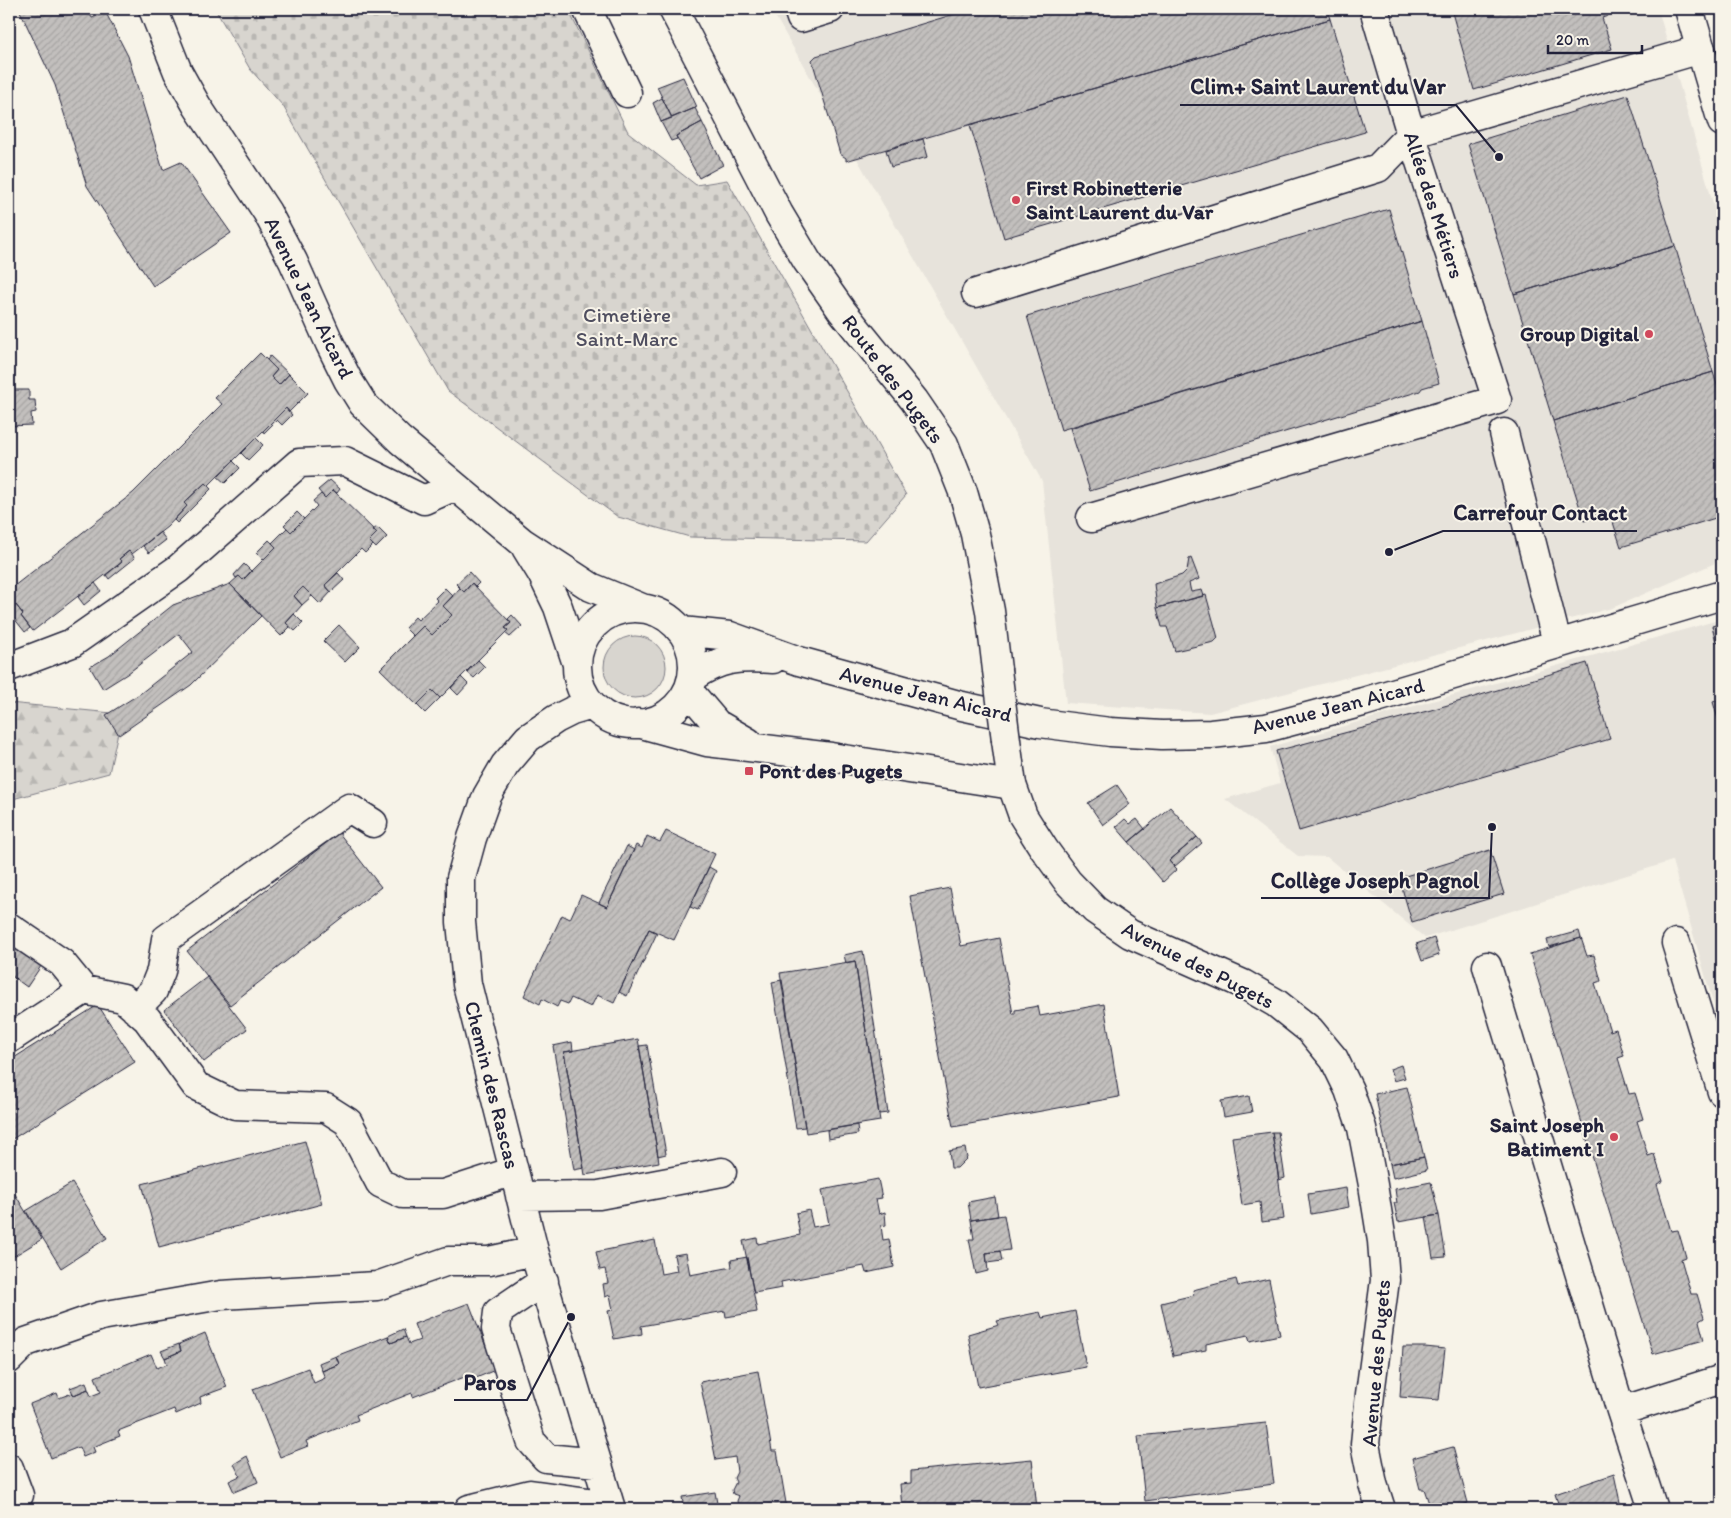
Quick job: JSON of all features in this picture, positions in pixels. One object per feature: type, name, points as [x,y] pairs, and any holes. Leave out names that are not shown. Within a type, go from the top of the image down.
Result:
[{"type":"street","name":"Avenue Jean Aicard","points":[[153,9],[178,72],[197,106],[267,212],[293,261],[330,344],[348,380],[363,404],[400,440],[522,542],[591,586],[642,608]]},
{"type":"street","points":[[586,9],[627,93]]},
{"type":"street","name":"Route des Pugets","points":[[673,9],[779,214],[807,261],[842,311],[914,400],[944,444],[963,492],[975,534],[990,611],[1012,785]]},
{"type":"street","points":[[798,9],[801,18],[830,9]]},
{"type":"street","name":"Allée des Métiers","points":[[1091,518],[1497,400],[1411,134],[1374,9]]},
{"type":"street","points":[[1689,9],[1722,122]]},
{"type":"street","points":[[976,293],[1378,168],[1411,134],[1701,49]]},
{"type":"street","points":[[1504,432],[1557,644]]},
{"type":"street","points":[[9,667],[72,644],[163,580],[299,463],[345,461],[424,500],[455,486]]},
{"type":"street","name":"Avenue Jean Aicard","points":[[522,542],[542,574],[558,607],[577,664]]},
{"type":"street","name":"Avenue Jean Aicard","points":[[682,631],[730,636],[799,661],[962,706],[1040,723],[1110,732],[1162,735],[1201,734],[1275,726],[1364,702],[1722,595]]},
{"type":"street","points":[[626,608],[642,608],[657,612],[671,620],[682,631],[690,645],[693,661],[690,683],[682,701],[673,710],[650,722],[621,722],[605,715],[592,704],[584,692],[577,664],[580,648],[587,634],[597,622],[611,613],[626,608]]},
{"type":"street","name":"Avenue Jean Aicard","points":[[690,683],[719,662],[732,659],[750,658],[799,661]]},
{"type":"street","points":[[690,683],[717,724],[742,740],[770,750]]},
{"type":"street","name":"Chemin des Rascas","points":[[592,704],[556,719],[528,738],[505,765],[487,796],[472,838],[461,878],[461,922],[467,984],[534,1251],[611,1507]]},
{"type":"street","points":[[638,723],[706,742],[831,757],[1012,785]]},
{"type":"street","name":"Avenue des Pugets","points":[[1012,785],[1023,816],[1044,849],[1068,882],[1095,910],[1130,934],[1243,984],[1276,1003],[1310,1030],[1334,1059],[1350,1090],[1362,1128],[1373,1185],[1382,1241],[1385,1280],[1365,1444],[1372,1484],[1381,1509]]},
{"type":"street","points":[[135,1009],[153,991],[161,971],[166,940],[349,808],[373,822]]},
{"type":"street","points":[[9,927],[62,964],[84,990],[123,998],[147,1019],[196,1086],[235,1106],[326,1108],[348,1122],[380,1183],[403,1194],[443,1194],[517,1184],[599,1195],[722,1172]]},
{"type":"street","points":[[1676,943],[1722,1092]]},
{"type":"street","points":[[1487,966],[1621,1411],[1654,1509]]},
{"type":"street","points":[[9,1039],[84,990]]},
{"type":"street","points":[[9,1359],[26,1342],[101,1316],[221,1296],[376,1286],[448,1261],[489,1260],[534,1251]]},
{"type":"street","points":[[544,1281],[498,1312],[496,1329],[531,1441],[546,1458],[597,1463]]},
{"type":"street","points":[[1621,1411],[1722,1379]]},
{"type":"street","points":[[9,1468],[19,1495]]},
{"type":"street","points":[[469,1509],[530,1494],[611,1507]]},
{"type":"shaded area","points":[[771,9],[1658,9],[1722,235],[1722,560],[1612,608],[1210,713],[1066,703],[1042,481]]},
{"type":"shaded area","points":[[1722,619],[1722,1033],[1672,861],[1425,938],[1327,857],[1298,856],[1225,799],[1280,783],[1270,747]]},
{"type":"green space","name":"Cimetière Saint-Marc","points":[[215,9],[568,9],[628,132],[696,185],[727,180],[906,495],[866,541],[690,537],[618,517],[448,391],[283,106],[250,69]]},
{"type":"green space","points":[[635,636],[647,638],[657,645],[664,655],[666,667],[664,679],[657,689],[647,696],[635,698],[623,696],[613,689],[606,679],[604,667],[606,655],[613,645],[623,638]]},
{"type":"green space","points":[[9,703],[122,714],[109,773],[9,800]]},
{"type":"building","points":[[19,9],[87,9],[92,18],[106,13],[128,56],[163,170],[181,162],[231,233],[153,286],[87,186],[55,85]]},
{"type":"building","points":[[971,9],[1327,9],[1330,19],[846,161],[846,158],[840,154],[812,60],[816,56]]},
{"type":"building","points":[[1451,9],[1606,9],[1608,16],[1602,18],[1612,49],[1474,90]]},
{"type":"building","points":[[1330,19],[1365,132],[1004,238],[970,125]]},
{"type":"building","points":[[683,77],[697,107],[672,118],[657,87]]},
{"type":"building","points":[[1628,95],[1675,246],[1514,294],[1468,144]]},
{"type":"building","points":[[662,98],[672,118],[661,122],[653,103]]},
{"type":"building","points":[[695,108],[702,122],[676,136],[677,139],[671,141],[661,122]]},
{"type":"building","points":[[702,122],[723,165],[699,178],[676,136]]},
{"type":"building","points":[[923,139],[928,157],[891,167],[886,150]]},
{"type":"building","points":[[1389,209],[1422,321],[1061,430],[1027,316]]},
{"type":"building","points":[[1675,246],[1713,372],[1553,421],[1514,294]]},
{"type":"building","points":[[1422,321],[1439,383],[1422,388],[1420,391],[1090,491],[1070,428]]},
{"type":"building","points":[[260,353],[277,370],[271,377],[279,385],[289,374],[308,393],[289,412],[286,408],[208,486],[205,483],[184,503],[187,506],[167,527],[132,554],[129,551],[119,559],[122,562],[33,631],[21,616],[23,614],[16,605],[14,607],[9,601],[9,590],[133,493],[222,404],[215,398]]},
{"type":"building","points":[[270,356],[289,374],[279,385],[271,377],[277,370],[267,360]]},
{"type":"building","points":[[1713,372],[1722,401],[1722,516],[1621,547],[1610,513],[1584,521],[1553,421]]},
{"type":"building","points":[[9,390],[29,390],[29,400],[35,400],[36,412],[31,413],[32,425],[9,426]]},
{"type":"building","points":[[286,408],[292,415],[282,425],[277,420],[264,433],[263,431]]},
{"type":"building","points":[[256,438],[263,445],[248,460],[241,453]]},
{"type":"building","points":[[233,461],[240,468],[225,483],[217,476]]},
{"type":"building","points":[[330,480],[340,489],[337,493],[333,490],[325,498],[318,490]]},
{"type":"building","points":[[205,483],[211,489],[177,523],[174,520],[187,506],[184,503]]},
{"type":"building","points":[[333,490],[377,533],[369,541],[373,545],[365,553],[361,549],[325,585],[331,592],[320,604],[303,587],[294,596],[302,605],[286,623],[290,627],[281,636],[230,584],[239,576],[243,580],[276,547],[272,543],[287,528],[291,532],[317,506],[313,501],[321,494],[325,498]]},
{"type":"building","points":[[297,512],[304,519],[291,532],[284,525]]},
{"type":"building","points":[[377,527],[387,537],[376,548],[369,541],[377,533],[373,530]]},
{"type":"building","points":[[160,532],[166,540],[149,553],[143,546]]},
{"type":"building","points":[[269,540],[276,547],[263,560],[256,553]]},
{"type":"building","points":[[129,551],[135,558],[109,579],[106,575],[122,562],[119,559]]},
{"type":"building","points":[[1191,558],[1199,579],[1189,583],[1191,592],[1202,590],[1204,596],[1157,608],[1154,584],[1182,575],[1187,570],[1189,559]]},
{"type":"building","points":[[244,564],[251,571],[243,580],[239,576],[236,578],[234,575]]},
{"type":"building","points":[[469,572],[479,583],[475,587],[472,583],[464,592],[456,584]]},
{"type":"building","points":[[338,573],[344,580],[331,592],[325,585]]},
{"type":"building","points":[[95,583],[101,591],[84,605],[78,597]]},
{"type":"building","points":[[472,583],[511,623],[505,628],[508,630],[440,698],[432,690],[417,705],[380,669],[423,626],[432,635],[452,615],[443,606],[460,588],[464,592]]},
{"type":"building","points":[[230,584],[261,616],[191,685],[119,735],[106,715],[141,693],[193,652],[179,634],[127,674],[103,689],[90,667],[109,656],[173,605]]},
{"type":"building","points":[[303,587],[312,596],[302,605],[294,596]]},
{"type":"building","points":[[445,588],[453,596],[443,606],[452,615],[432,635],[423,626],[413,636],[405,628],[415,617],[418,620],[438,601],[435,598]]},
{"type":"building","points":[[1206,595],[1218,638],[1214,642],[1175,651],[1167,627],[1162,627],[1157,608]]},
{"type":"building","points":[[16,605],[30,628],[25,632],[9,612]]},
{"type":"building","points":[[294,614],[303,623],[295,631],[286,623]]},
{"type":"building","points":[[512,615],[522,626],[510,637],[505,633],[508,630],[505,628],[511,623],[508,619]]},
{"type":"building","points":[[1722,623],[1722,640],[1716,642],[1712,626]]},
{"type":"building","points":[[339,625],[360,647],[345,662],[323,641]]},
{"type":"building","points":[[478,660],[485,667],[474,678],[467,672]]},
{"type":"building","points":[[1587,663],[1610,739],[1299,831],[1276,751],[1431,710]]},
{"type":"building","points":[[461,677],[468,684],[458,695],[451,688]]},
{"type":"building","points":[[432,690],[440,698],[425,713],[417,705]]},
{"type":"building","points":[[1722,699],[1722,733],[1713,702]]},
{"type":"building","points":[[1117,785],[1130,804],[1103,825],[1088,803]]},
{"type":"building","points":[[1170,807],[1197,837],[1169,861],[1177,869],[1163,882],[1129,842]]},
{"type":"building","points":[[1125,819],[1130,824],[1137,819],[1145,829],[1129,842],[1116,827]]},
{"type":"building","points":[[666,831],[715,854],[674,940],[649,929],[614,1003],[597,995],[591,1007],[571,998],[568,1004],[560,1001],[557,1007],[542,999],[540,1004],[524,996],[562,915],[570,919],[581,895],[607,907],[636,845],[642,848],[647,836],[660,842]]},
{"type":"building","points":[[339,833],[381,887],[230,1005],[187,951]]},
{"type":"building","points":[[1197,837],[1202,843],[1174,867],[1169,861]]},
{"type":"building","points":[[627,846],[634,850],[607,907],[599,903]]},
{"type":"building","points":[[1490,850],[1504,894],[1412,922],[1399,878]]},
{"type":"building","points":[[709,867],[716,871],[698,910],[690,907]]},
{"type":"building","points":[[950,888],[961,946],[999,938],[1013,1014],[1015,1014],[1015,1010],[1038,1006],[1040,1016],[1104,1004],[1119,1097],[953,1127],[910,896]]},
{"type":"building","points":[[649,929],[657,933],[627,996],[619,992]]},
{"type":"building","points":[[1579,931],[1581,938],[1549,947],[1547,940]]},
{"type":"building","points":[[1434,938],[1439,955],[1422,961],[1416,944]]},
{"type":"building","name":"Saint Joseph Batiment I","points":[[1581,938],[1587,956],[1594,955],[1601,981],[1595,983],[1610,1031],[1616,1029],[1624,1056],[1618,1058],[1629,1094],[1635,1093],[1643,1119],[1637,1121],[1648,1156],[1654,1154],[1663,1181],[1657,1184],[1671,1231],[1678,1230],[1686,1257],[1681,1259],[1691,1294],[1697,1294],[1704,1318],[1699,1321],[1704,1340],[1653,1354],[1530,954]]},
{"type":"building","points":[[9,944],[41,966],[27,987],[9,974]]},
{"type":"building","points":[[863,951],[888,1113],[879,1114],[855,961],[846,963],[844,955]]},
{"type":"building","points":[[855,961],[880,1121],[806,1133],[780,973]]},
{"type":"building","points":[[207,977],[247,1029],[204,1062],[164,1010]]},
{"type":"building","points":[[782,980],[805,1127],[796,1128],[772,982]]},
{"type":"building","points":[[98,1005],[135,1062],[9,1141],[9,1061]]},
{"type":"building","points":[[638,1039],[659,1162],[585,1175],[564,1052]]},
{"type":"building","points":[[572,1042],[573,1051],[564,1052],[584,1168],[574,1170],[553,1046]]},
{"type":"building","points":[[647,1045],[666,1154],[658,1156],[639,1046]]},
{"type":"building","points":[[1401,1065],[1405,1078],[1394,1081],[1390,1069]]},
{"type":"building","points":[[1407,1087],[1424,1157],[1390,1164],[1375,1094]]},
{"type":"building","points":[[1249,1096],[1252,1112],[1224,1117],[1221,1101]]},
{"type":"building","points":[[857,1125],[858,1134],[828,1139],[827,1130]]},
{"type":"building","points":[[1272,1132],[1278,1132],[1285,1178],[1279,1180]]},
{"type":"building","points":[[1272,1132],[1284,1219],[1262,1222],[1260,1202],[1242,1205],[1232,1137]]},
{"type":"building","points":[[305,1141],[322,1204],[159,1247],[142,1184]]},
{"type":"building","points":[[965,1148],[967,1158],[957,1168],[951,1168],[949,1151]]},
{"type":"building","points":[[1424,1157],[1427,1170],[1393,1178],[1390,1164]]},
{"type":"building","points":[[878,1179],[882,1198],[876,1199],[879,1214],[885,1212],[886,1225],[881,1226],[883,1240],[889,1239],[894,1267],[866,1273],[864,1266],[781,1282],[782,1288],[754,1293],[743,1241],[757,1238],[758,1244],[800,1235],[796,1213],[809,1210],[813,1227],[829,1224],[822,1190]]},
{"type":"building","points":[[1431,1182],[1439,1215],[1398,1222],[1394,1203],[1397,1203],[1395,1189]]},
{"type":"building","points":[[72,1183],[107,1238],[61,1268],[26,1211]]},
{"type":"building","points":[[9,1184],[42,1239],[9,1259]]},
{"type":"building","points":[[1346,1188],[1349,1207],[1311,1214],[1308,1194]]},
{"type":"building","points":[[995,1197],[998,1216],[971,1220],[968,1202]]},
{"type":"building","points":[[1004,1215],[1010,1250],[986,1253],[988,1271],[976,1274],[969,1239],[974,1239],[971,1220]]},
{"type":"building","points":[[1439,1215],[1446,1257],[1433,1258],[1426,1217]]},
{"type":"building","points":[[655,1240],[661,1274],[677,1271],[674,1255],[686,1253],[690,1275],[732,1267],[731,1260],[747,1257],[757,1312],[726,1317],[725,1311],[641,1326],[642,1334],[614,1339],[608,1311],[613,1310],[610,1295],[605,1297],[603,1284],[608,1283],[605,1269],[600,1270],[596,1252]]},
{"type":"building","points":[[1000,1251],[1002,1261],[987,1263],[986,1253]]},
{"type":"building","points":[[1236,1279],[1238,1286],[1269,1279],[1280,1335],[1250,1341],[1248,1335],[1206,1344],[1206,1350],[1173,1356],[1161,1303],[1194,1295],[1193,1290]]},
{"type":"building","points":[[469,1303],[495,1370],[469,1381],[467,1376],[413,1397],[412,1393],[356,1415],[358,1420],[306,1441],[308,1446],[280,1457],[253,1389],[308,1368],[314,1383],[325,1378],[322,1371],[339,1364],[336,1356],[388,1336],[391,1343],[406,1337],[409,1344],[420,1340],[414,1324]]},
{"type":"building","points":[[1075,1311],[1086,1367],[978,1387],[968,1334],[999,1325],[997,1321],[1040,1312],[1042,1318]]},
{"type":"building","points":[[403,1329],[406,1337],[391,1343],[388,1336]]},
{"type":"building","points":[[205,1333],[227,1387],[200,1397],[201,1403],[176,1414],[174,1409],[118,1431],[120,1436],[93,1447],[95,1452],[83,1457],[79,1447],[51,1458],[30,1404],[57,1393],[59,1398],[72,1393],[74,1395],[88,1389],[91,1396],[101,1392],[95,1377],[151,1354],[157,1368],[167,1364],[165,1358],[181,1351],[179,1344]]},
{"type":"building","points":[[179,1344],[181,1351],[165,1358],[161,1351]]},
{"type":"building","points":[[1403,1347],[1445,1349],[1439,1400],[1400,1397]]},
{"type":"building","points":[[336,1356],[339,1364],[322,1371],[319,1363]]},
{"type":"building","points":[[758,1371],[772,1451],[777,1451],[787,1509],[739,1509],[737,1501],[739,1496],[733,1494],[732,1490],[736,1482],[734,1478],[737,1472],[735,1457],[716,1460],[700,1382]]},
{"type":"building","points":[[86,1382],[88,1389],[74,1395],[70,1388]]},
{"type":"building","points":[[1266,1423],[1274,1484],[1145,1501],[1138,1436]]},
{"type":"building","points":[[1453,1447],[1468,1503],[1449,1509],[1431,1509],[1424,1489],[1420,1489],[1412,1458]]},
{"type":"building","points":[[247,1456],[258,1482],[234,1492],[229,1481],[240,1476],[234,1464]]},
{"type":"building","points":[[1032,1459],[1037,1509],[902,1509],[900,1484],[911,1483],[911,1471]]},
{"type":"building","points":[[1614,1474],[1621,1507],[1628,1506],[1629,1509],[1560,1509],[1555,1494]]},
{"type":"building","points":[[715,1492],[718,1509],[684,1509],[682,1497]]},
{"type":"place","name":"Clim+ Saint Laurent du Var","points":[[1499,157]]},
{"type":"place","name":"First Robinetterie Saint Laurent du Var","points":[[1016,200]]},
{"type":"place","name":"Group Digital","points":[[1649,334]]},
{"type":"place","name":"Carrefour Contact","points":[[1389,552]]},
{"type":"place","name":"Pont des Pugets","points":[[749,771]]},
{"type":"place","name":"Collège Joseph Pagnol","points":[[1492,827]]},
{"type":"place","name":"Saint Joseph Batiment I","points":[[1614,1137]]},
{"type":"place","name":"Paros","points":[[571,1317]]}]
